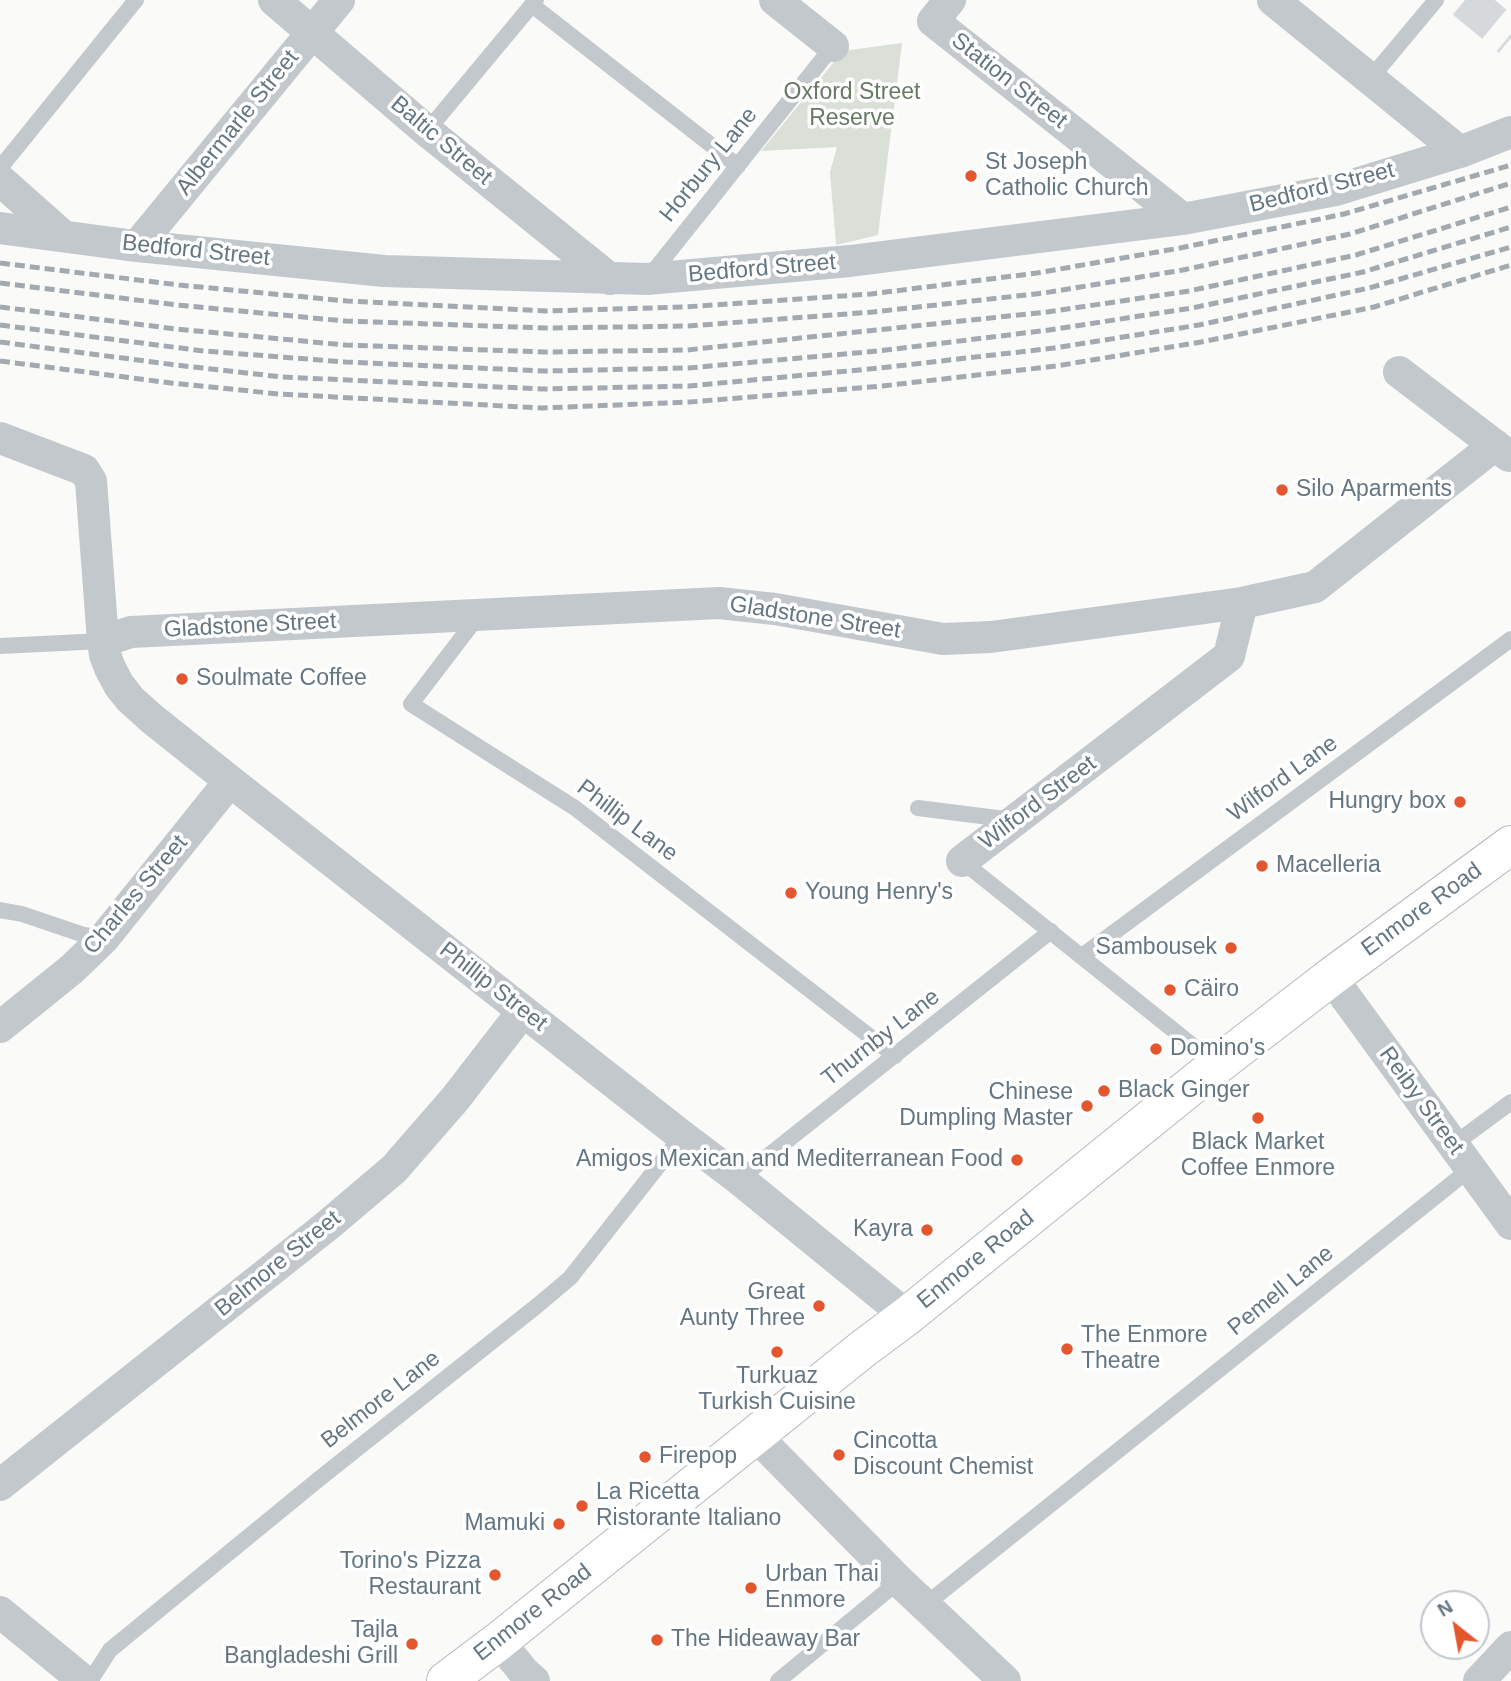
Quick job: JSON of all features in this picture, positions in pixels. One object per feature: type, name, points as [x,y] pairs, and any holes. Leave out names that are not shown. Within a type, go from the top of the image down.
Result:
[{"type":"highway","name":"Enmore Road","points":[[446,1681],[907,1316],[1217,1065],[1331,977],[1511,845]]},
{"type":"street","name":"Baltic Street","points":[[274,0],[427,131],[610,279]]},
{"type":"street","name":"Albermarle Street","points":[[138,245],[339,0]]},
{"type":"street","points":[[775,0],[833,46]]},
{"type":"street","points":[[1273,0],[1460,152]]},
{"type":"street","name":"Station Street","points":[[941,10],[1183,219]]},
{"type":"street","name":"Bedford Street","points":[[0,228],[384,271],[647,279],[850,261],[1183,219],[1336,190],[1460,152],[1511,132]]},
{"type":"street","points":[[0,180],[62,235]]},
{"type":"street","points":[[1399,372],[1503,451]]},
{"type":"street","name":"Phillip Street","points":[[0,438],[84,470],[91,481],[103,641],[110,668],[130,699],[150,718],[739,1179],[907,1316]]},
{"type":"street","name":"Gladstone Street","points":[[103,641],[131,632],[719,603],[775,609],[943,639],[992,637],[1242,603],[1315,587],[1503,451]]},
{"type":"street","name":"Wilford Street","points":[[962,860],[1229,656],[1242,603]]},
{"type":"street","name":"Charles Street","points":[[0,1027],[72,969],[104,938],[230,781]]},
{"type":"street","name":"Reiby Street","points":[[1331,977],[1511,1224]]},
{"type":"street","name":"Belmore Street","points":[[0,1485],[317,1234],[394,1169],[455,1099],[523,1011]]},
{"type":"street","points":[[756,1436],[899,1581],[1005,1681]]},
{"type":"street","points":[[0,1612],[84,1681]]},
{"type":"street","points":[[499,1641],[534,1681]]},
{"type":"street","points":[[1479,1681],[1511,1647]]},
{"type":"lane","points":[[0,168],[136,0]]},
{"type":"lane","points":[[1370,79],[1436,0]]},
{"type":"lane","points":[[427,131],[534,2],[738,166]]},
{"type":"lane","name":"Horbury Lane","points":[[647,279],[833,46]]},
{"type":"lane","name":"Phillip Lane","points":[[479,615],[411,704],[575,808],[895,1056]]},
{"type":"lane","name":"Wilford Lane","points":[[1082,956],[1511,639]]},
{"type":"lane","name":"Gladstone Street","points":[[0,646],[103,641]]},
{"type":"lane","points":[[918,808],[1015,820]]},
{"type":"lane","name":"Wilford Street","points":[[962,860],[1217,1065]]},
{"type":"lane","points":[[0,910],[22,914],[84,935],[104,938]]},
{"type":"lane","name":"Thurnby Lane","points":[[739,1179],[1051,932]]},
{"type":"lane","name":"Pemell Lane","points":[[925,1605],[1462,1157],[1511,1102]]},
{"type":"lane","name":"Belmore Lane","points":[[90,1681],[110,1650],[570,1278],[682,1136]]},
{"type":"lane","points":[[778,1681],[899,1581]]},
{"type":"green space","name":"Oxford Street Reserve","points":[[902,43],[878,235],[836,245],[830,172],[837,147],[761,151],[843,51]]},
{"type":"tunnel","points":[[1465,0],[1511,38]]},
{"type":"railway","points":[[0,263],[179,285],[347,301],[546,311],[685,307],[871,294],[1037,273],[1180,248],[1344,214],[1511,165]]},
{"type":"railway","points":[[0,283],[177,305],[345,321],[546,328],[688,326],[873,312],[1044,293],[1183,270],[1350,234],[1511,183]]},
{"type":"railway","points":[[0,307],[176,329],[345,345],[544,352],[687,350],[1047,312],[1189,291],[1356,255],[1511,207]]},
{"type":"railway","points":[[0,325],[204,351],[345,362],[545,371],[688,368],[878,351],[1049,330],[1192,308],[1363,272],[1511,227]]},
{"type":"railway","points":[[0,342],[282,377],[543,389],[689,386],[1054,348],[1199,325],[1369,288],[1511,247]]},
{"type":"railway","points":[[0,361],[279,394],[542,408],[690,402],[882,386],[1056,366],[1201,342],[1374,307],[1511,265]]},
{"type":"place","name":"St Joseph Catholic Church","points":[[971,176]]},
{"type":"place","name":"Silo Aparments","points":[[1282,490]]},
{"type":"place","name":"Soulmate Coffee","points":[[182,679]]},
{"type":"place","name":"Hungry box","points":[[1460,802]]},
{"type":"place","name":"Macelleria","points":[[1262,866]]},
{"type":"place","name":"Young Henry's","points":[[791,893]]},
{"type":"place","name":"Sambousek","points":[[1231,948]]},
{"type":"place","name":"Cäiro","points":[[1170,990]]},
{"type":"place","name":"Domino's","points":[[1156,1049]]},
{"type":"place","name":"Black Ginger","points":[[1104,1091]]},
{"type":"place","name":"Chinese Dumpling Master","points":[[1087,1106]]},
{"type":"place","name":"Black Market Coffee Enmore","points":[[1258,1118]]},
{"type":"place","name":"Amigos Mexican and Mediterranean Food","points":[[1017,1160]]},
{"type":"place","name":"Kayra","points":[[927,1230]]},
{"type":"place","name":"Great Aunty Three","points":[[819,1306]]},
{"type":"place","name":"The Enmore Theatre","points":[[1067,1349]]},
{"type":"place","name":"Turkuaz Turkish Cuisine","points":[[777,1352]]},
{"type":"place","name":"Cincotta Discount Chemist","points":[[839,1455]]},
{"type":"place","name":"Firepop","points":[[645,1457]]},
{"type":"place","name":"La Ricetta Ristorante Italiano","points":[[582,1506]]},
{"type":"place","name":"Mamuki","points":[[559,1524]]},
{"type":"place","name":"Torino's Pizza Restaurant","points":[[495,1575]]},
{"type":"place","name":"Urban Thai Enmore","points":[[751,1588]]},
{"type":"place","name":"The Hideaway Bar","points":[[657,1640]]},
{"type":"place","name":"Tajla Bangladeshi Grill","points":[[412,1644]]}]
